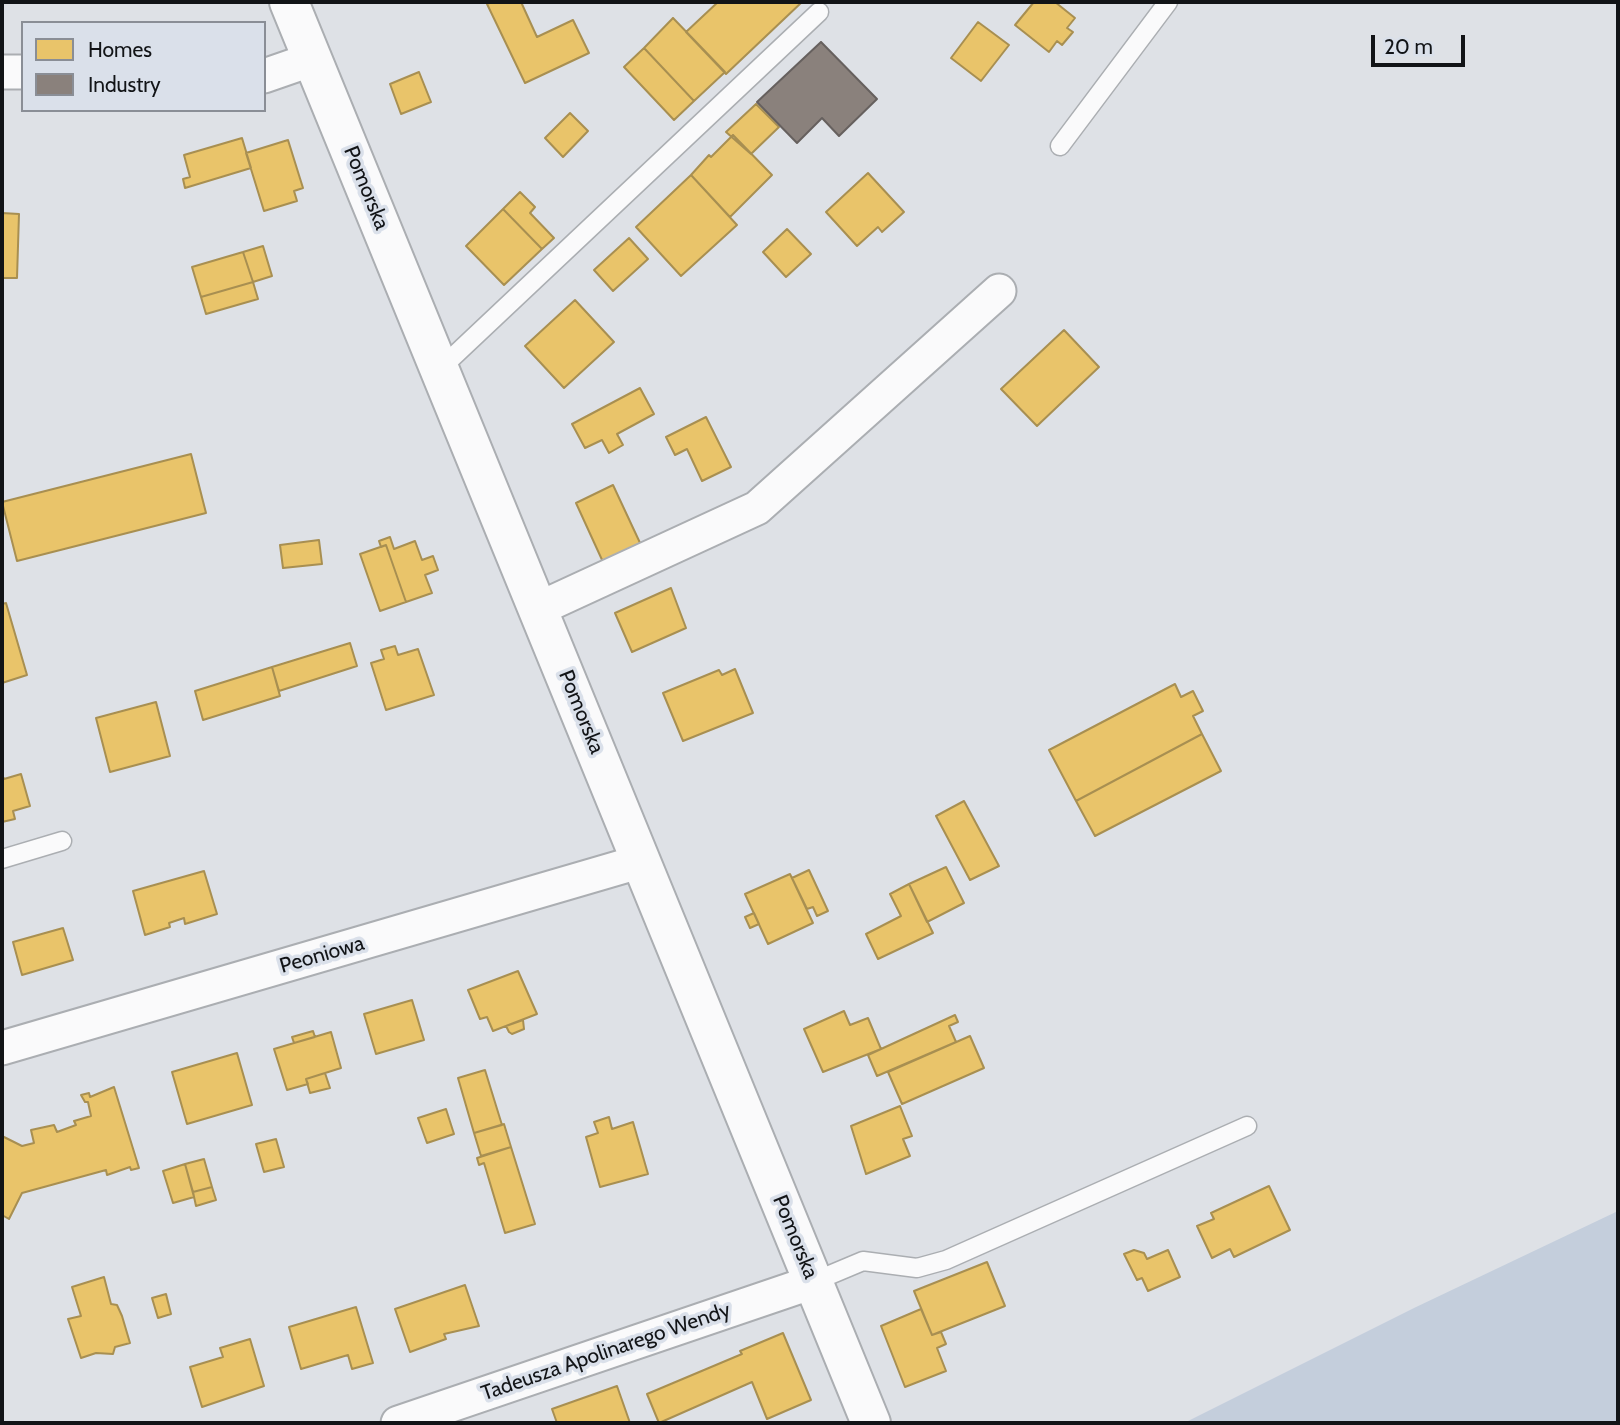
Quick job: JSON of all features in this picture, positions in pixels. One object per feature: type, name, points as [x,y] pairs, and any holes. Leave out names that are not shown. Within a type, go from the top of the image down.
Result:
[{"type":"street","name":"Pomorska","points":[[289,2],[871,1423]]},
{"type":"street","points":[[266,75],[313,59]]},
{"type":"street","points":[[2,72],[21,72]]},
{"type":"street","points":[[538,609],[757,508],[999,291]]},
{"type":"street","name":"Peoniowa","points":[[2,1048],[642,861]]},
{"type":"street","name":"Tadeusza Apolinarego Wendy","points":[[398,1423],[813,1282]]},
{"type":"lane","points":[[1060,146],[1168,2]]},
{"type":"lane","points":[[440,369],[819,12]]},
{"type":"lane","points":[[2,859],[62,841]]},
{"type":"lane","points":[[813,1282],[863,1261],[917,1268],[946,1261],[1247,1126]]},
{"type":"shaded area","points":[[1618,1211],[1618,1423],[1184,1423],[1414,1308]]},
{"type":"building: Homes","points":[[521,2],[537,37],[573,20],[589,53],[525,83],[487,4]]},
{"type":"building: Homes","points":[[718,2],[802,2],[726,74],[686,32]]},
{"type":"building: Homes","points":[[1034,2],[1055,2],[1075,18],[1067,28],[1073,32],[1062,45],[1057,41],[1049,52],[1015,25]]},
{"type":"building: Homes","points":[[673,18],[725,72],[694,101],[644,48]]},
{"type":"building: Homes","points":[[978,22],[1009,45],[981,81],[951,58]]},
{"type":"building: Homes","points":[[644,48],[694,101],[674,120],[624,67]]},
{"type":"building: Homes","points":[[419,72],[431,102],[401,114],[390,84]]},
{"type":"building: Homes","points":[[756,104],[779,127],[751,154],[726,132]]},
{"type":"building: Homes","points":[[570,113],[588,131],[563,157],[545,138]]},
{"type":"building: Homes","points":[[733,135],[772,175],[730,217],[691,175]]},
{"type":"building: Homes","points":[[242,138],[251,168],[185,188],[183,179],[190,177],[184,155]]},
{"type":"building: Homes","points":[[288,140],[303,188],[294,191],[297,201],[264,211],[246,153]]},
{"type":"building: Homes","points":[[868,173],[904,212],[882,232],[878,227],[857,246],[826,212]]},
{"type":"building: Homes","points":[[691,175],[737,225],[681,276],[636,227]]},
{"type":"building: Homes","points":[[520,192],[535,207],[530,213],[554,238],[542,249],[503,209]]},
{"type":"building: Homes","points":[[503,209],[542,249],[504,285],[466,246]]},
{"type":"building: Homes","points":[[2,213],[19,214],[17,278],[2,278]]},
{"type":"building: Homes","points":[[787,229],[811,254],[786,277],[763,252]]},
{"type":"building: Homes","points":[[629,238],[648,259],[613,291],[594,270]]},
{"type":"building: Homes","points":[[263,246],[272,276],[253,282],[243,252]]},
{"type":"building: Homes","points":[[243,252],[253,282],[201,297],[192,267]]},
{"type":"building: Homes","points":[[253,282],[258,299],[206,314],[201,297]]},
{"type":"building: Homes","points":[[575,300],[614,342],[564,388],[525,346]]},
{"type":"building: Homes","points":[[1064,330],[1099,367],[1037,426],[1001,389]]},
{"type":"building: Homes","points":[[640,388],[654,414],[617,434],[623,445],[609,453],[602,440],[585,448],[572,424]]},
{"type":"building: Homes","points":[[706,417],[731,467],[702,481],[687,449],[675,455],[666,437]]},
{"type":"building: Homes","points":[[191,454],[206,513],[17,561],[2,502]]},
{"type":"building: Homes","points":[[613,485],[641,545],[603,562],[576,503]]},
{"type":"building: Homes","points":[[390,537],[394,549],[415,541],[422,560],[433,556],[438,570],[425,575],[432,593],[406,602],[386,545],[381,547],[379,541]]},
{"type":"building: Homes","points":[[319,540],[322,564],[283,568],[280,545]]},
{"type":"building: Homes","points":[[386,545],[406,602],[380,611],[360,554]]},
{"type":"building: Homes","points":[[671,588],[686,628],[632,652],[615,613]]},
{"type":"building: Homes","points":[[6,603],[27,675],[2,683],[2,604]]},
{"type":"building: Homes","points":[[350,643],[357,666],[279,691],[272,667]]},
{"type":"building: Homes","points":[[395,646],[398,655],[418,649],[434,695],[386,710],[371,663],[384,659],[381,650]]},
{"type":"building: Homes","points":[[272,667],[280,696],[203,720],[195,691]]},
{"type":"building: Homes","points":[[735,669],[753,713],[683,741],[663,693],[719,670],[722,675]]},
{"type":"building: Homes","points":[[1175,684],[1181,697],[1193,691],[1203,711],[1193,716],[1202,734],[1076,801],[1049,750]]},
{"type":"building: Homes","points":[[156,702],[170,756],[110,772],[96,718]]},
{"type":"building: Homes","points":[[1202,734],[1221,771],[1095,836],[1076,801]]},
{"type":"building: Homes","points":[[21,774],[30,806],[13,811],[15,819],[2,822],[2,775],[4,779]]},
{"type":"building: Homes","points":[[964,801],[999,866],[970,880],[936,816]]},
{"type":"building: Homes","points":[[946,867],[964,903],[927,922],[909,884]]},
{"type":"building: Homes","points":[[809,870],[828,911],[817,916],[813,907],[807,909],[792,878]]},
{"type":"building: Homes","points":[[204,871],[217,914],[185,924],[184,918],[169,923],[170,927],[145,935],[133,891]]},
{"type":"building: Homes","points":[[790,874],[813,923],[768,944],[745,894]]},
{"type":"building: Homes","points":[[909,884],[933,933],[878,959],[866,934],[901,916],[890,894]]},
{"type":"building: Homes","points":[[754,913],[759,924],[750,928],[745,917]]},
{"type":"building: Homes","points":[[63,928],[73,960],[22,975],[13,942]]},
{"type":"building: Homes","points":[[518,971],[537,1014],[493,1031],[487,1017],[480,1019],[468,990]]},
{"type":"building: Homes","points":[[412,1000],[424,1040],[376,1054],[364,1014]]},
{"type":"building: Homes","points":[[844,1011],[850,1025],[868,1018],[881,1049],[823,1072],[804,1029]]},
{"type":"building: Homes","points":[[955,1015],[958,1022],[949,1026],[956,1042],[877,1076],[868,1055]]},
{"type":"building: Homes","points":[[523,1020],[524,1029],[512,1034],[509,1032],[506,1026]]},
{"type":"building: Homes","points":[[313,1031],[315,1037],[294,1043],[292,1037]]},
{"type":"building: Homes","points":[[331,1032],[341,1068],[306,1079],[308,1084],[287,1090],[274,1049]]},
{"type":"building: Homes","points":[[970,1036],[984,1068],[902,1104],[888,1072]]},
{"type":"building: Homes","points":[[237,1053],[252,1105],[187,1124],[172,1072]]},
{"type":"building: Homes","points":[[485,1070],[502,1125],[474,1133],[458,1078]]},
{"type":"building: Homes","points":[[325,1073],[330,1088],[310,1093],[306,1079]]},
{"type":"building: Homes","points":[[114,1087],[139,1168],[131,1170],[130,1167],[107,1175],[106,1170],[22,1193],[9,1219],[2,1215],[2,1136],[22,1146],[34,1143],[31,1130],[54,1125],[57,1132],[76,1125],[74,1121],[91,1116],[88,1102],[85,1102],[81,1095],[89,1093],[90,1097]]},
{"type":"building: Homes","points":[[900,1106],[912,1136],[903,1139],[910,1156],[866,1174],[851,1126]]},
{"type":"building: Homes","points":[[446,1109],[454,1134],[427,1143],[418,1118]]},
{"type":"building: Homes","points":[[609,1117],[612,1129],[633,1122],[648,1174],[600,1187],[586,1137],[598,1133],[594,1122]]},
{"type":"building: Homes","points":[[504,1124],[511,1147],[481,1156],[474,1133]]},
{"type":"building: Homes","points":[[276,1139],[284,1167],[264,1172],[256,1144]]},
{"type":"building: Homes","points":[[511,1147],[535,1224],[505,1233],[484,1163],[479,1165],[477,1158]]},
{"type":"building: Homes","points":[[204,1159],[212,1187],[193,1192],[185,1164]]},
{"type":"building: Homes","points":[[185,1164],[194,1197],[173,1203],[163,1171]]},
{"type":"building: Homes","points":[[1269,1186],[1290,1230],[1234,1257],[1230,1249],[1212,1258],[1197,1226],[1214,1219],[1211,1213]]},
{"type":"building: Homes","points":[[212,1187],[216,1200],[196,1206],[193,1192]]},
{"type":"building: Homes","points":[[1134,1250],[1144,1253],[1147,1259],[1168,1250],[1180,1277],[1148,1291],[1142,1278],[1137,1280],[1124,1254]]},
{"type":"building: Homes","points":[[987,1262],[1005,1306],[932,1335],[914,1291]]},
{"type":"building: Homes","points":[[104,1277],[111,1304],[117,1305],[130,1343],[115,1347],[113,1354],[96,1353],[81,1358],[68,1319],[81,1316],[72,1287]]},
{"type":"building: Homes","points":[[465,1285],[479,1326],[444,1334],[446,1339],[410,1352],[395,1309]]},
{"type":"building: Homes","points":[[166,1294],[171,1314],[158,1318],[152,1298]]},
{"type":"building: Homes","points":[[356,1307],[373,1363],[352,1369],[348,1355],[301,1369],[289,1327]]},
{"type":"building: Homes","points":[[921,1309],[932,1335],[941,1332],[946,1344],[937,1348],[946,1371],[905,1387],[881,1326]]},
{"type":"building: Homes","points":[[783,1333],[811,1400],[767,1419],[752,1382],[659,1423],[647,1394],[742,1354],[740,1351]]},
{"type":"building: Homes","points":[[250,1339],[264,1386],[202,1407],[190,1367],[223,1357],[220,1348]]},
{"type":"building: Homes","points":[[617,1386],[630,1423],[557,1423],[552,1409]]},
{"type":"building: Industry","points":[[821,42],[877,99],[839,136],[822,118],[797,143],[757,102]]}]
